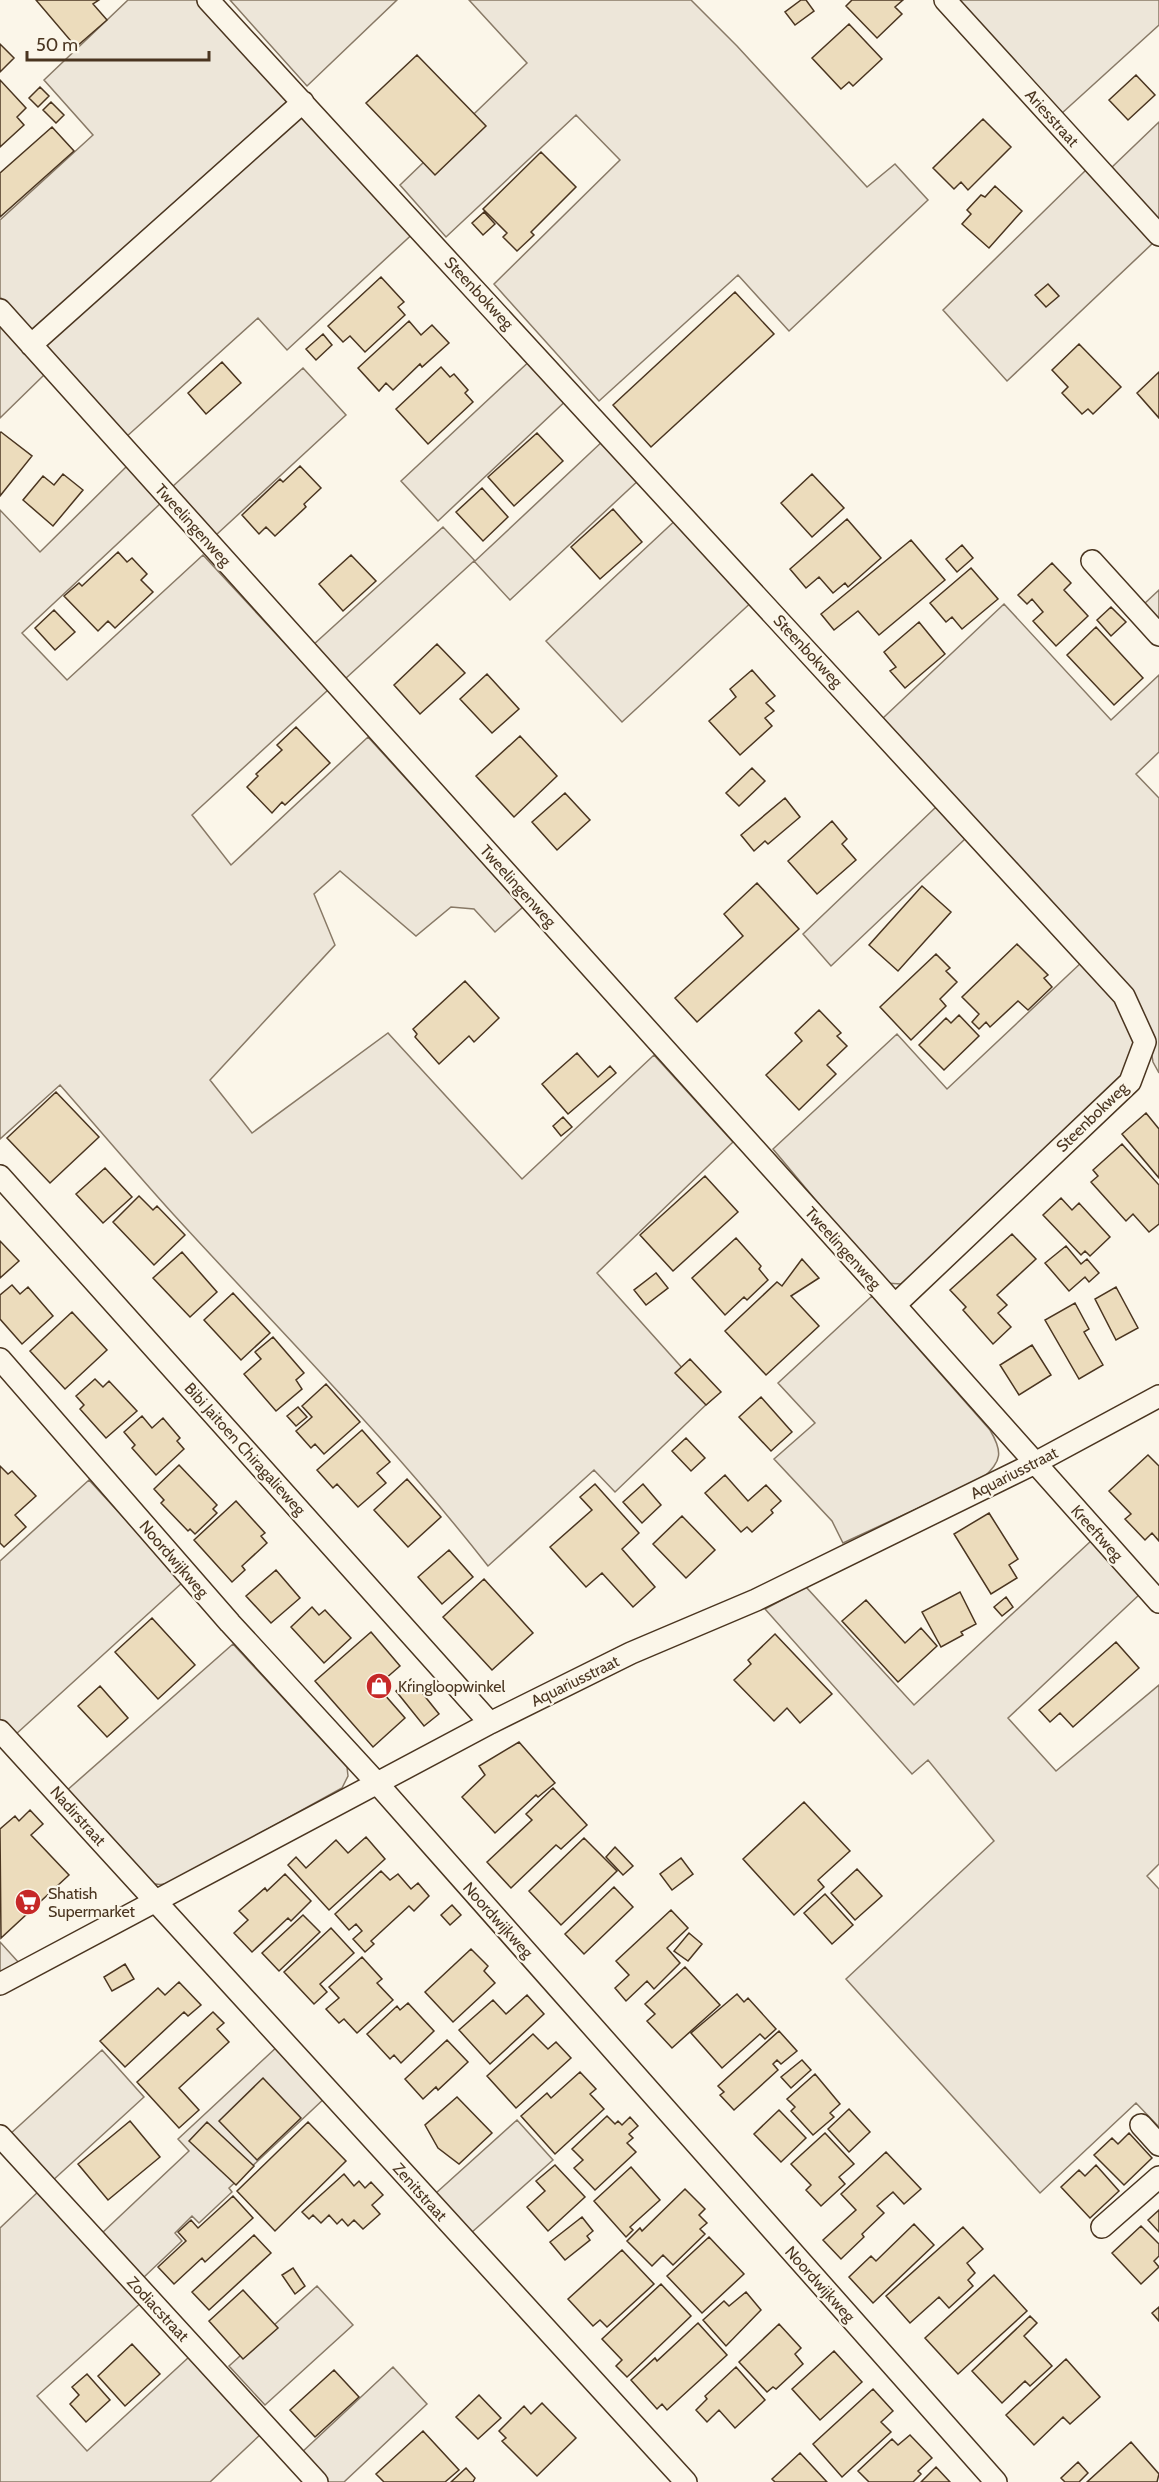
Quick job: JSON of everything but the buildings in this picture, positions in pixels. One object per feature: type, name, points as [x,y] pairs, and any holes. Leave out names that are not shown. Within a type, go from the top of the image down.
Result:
[{"type":"street","name":"Steenbokweg","points":[[208,0],[1124,996],[1144,1042],[1130,1082],[895,1305]]},
{"type":"street","name":"Ariesstraat","points":[[945,0],[1159,235]]},
{"type":"street","points":[[31,345],[303,102]]},
{"type":"street","name":"Tweelingenweg","points":[[0,310],[1035,1463]]},
{"type":"street","points":[[1092,561],[1159,635]]},
{"type":"street","name":"Bibi Jaitoen Chiragalieweg","points":[[0,1176],[490,1723]]},
{"type":"street","name":"Noordwijkweg","points":[[0,1359],[230,1623],[376,1782],[996,2482]]},
{"type":"street","name":"Aquariusstraat","points":[[0,1984],[490,1723],[631,1653],[756,1600],[1035,1463],[1159,1395]]},
{"type":"street","name":"Kreeftweg","points":[[1035,1463],[1159,1602]]},
{"type":"street","name":"Nadirstraat","points":[[0,1731],[155,1901]]},
{"type":"street","name":"Zenitstraat","points":[[155,1901],[686,2482]]},
{"type":"street","points":[[1141,2125],[1159,2145]]},
{"type":"street","name":"Zodiacstraat","points":[[0,2136],[317,2482]]},
{"type":"street","points":[[1102,2227],[1159,2177]]},
{"type":"shaded area","points":[[128,0],[213,0],[293,99],[36,330],[30,331],[0,297],[0,220],[93,135],[44,80]]},
{"type":"shaded area","points":[[230,0],[397,0],[307,86]]},
{"type":"shaded area","points":[[469,0],[691,0],[737,46],[867,187],[895,164],[928,200],[789,331],[738,275],[599,401],[494,284],[620,160],[576,115],[446,237],[400,185],[527,63]]},
{"type":"shaded area","points":[[957,0],[1159,0],[1159,25],[1061,114]]},
{"type":"shaded area","points":[[303,118],[419,228],[287,350],[258,318],[125,438],[48,354],[46,343],[294,120]]},
{"type":"shaded area","points":[[1159,122],[1159,220],[1110,169]]},
{"type":"shaded area","points":[[1087,169],[1153,243],[1007,381],[943,310]]},
{"type":"shaded area","points":[[0,326],[44,375],[0,418]]},
{"type":"shaded area","points":[[535,356],[572,395],[438,521],[401,481]]},
{"type":"shaded area","points":[[303,368],[346,415],[216,535],[172,487]]},
{"type":"shaded area","points":[[605,439],[641,478],[510,600],[474,561],[345,679],[313,645],[443,527],[475,561]]},
{"type":"shaded area","points":[[127,466],[161,503],[22,633],[67,680],[203,555],[328,690],[192,815],[231,865],[368,737],[523,907],[495,932],[474,909],[451,907],[416,936],[340,871],[314,894],[335,945],[210,1080],[252,1133],[388,1033],[522,1179],[654,1055],[733,1142],[597,1273],[711,1400],[615,1492],[594,1470],[488,1566],[374,1431],[174,1215],[60,1085],[0,1139],[0,510],[40,552]]},
{"type":"shaded area","points":[[680,516],[756,598],[622,722],[546,641]]},
{"type":"shaded area","points":[[1159,590],[1159,621],[1144,604]]},
{"type":"shaded area","points":[[1004,604],[1111,720],[1159,675],[1159,752],[1136,774],[1159,798],[1159,1073],[1153,1062],[1148,1033],[883,718]]},
{"type":"shaded area","points":[[936,807],[965,839],[831,966],[803,934]]},
{"type":"shaded area","points":[[1083,961],[1119,1002],[1134,1041],[1129,1061],[1121,1077],[912,1276],[901,1284],[885,1283],[773,1149],[897,1034],[947,1089]]},
{"type":"shaded area","points":[[872,1296],[990,1430],[999,1450],[997,1461],[983,1478],[843,1543],[832,1521],[774,1459],[815,1423],[778,1383]]},
{"type":"shaded area","points":[[89,1480],[183,1582],[15,1735],[0,1719],[0,1561]]},
{"type":"shaded area","points":[[1092,1540],[1140,1594],[1008,1718],[1056,1771],[1159,1685],[1159,1864],[1147,1876],[1159,1889],[1159,2127],[1136,2103],[1040,2193],[846,1979],[994,1841],[928,1760],[912,1774],[765,1609],[806,1587],[914,1705]]},
{"type":"shaded area","points":[[233,1644],[347,1767],[348,1776],[342,1788],[174,1881],[161,1884],[147,1882],[65,1792]]},
{"type":"shaded area","points":[[0,1942],[20,1964],[0,1974]]},
{"type":"shaded area","points":[[279,2045],[327,2096],[229,2188],[232,2192],[199,2223],[192,2216],[175,2233],[182,2241],[143,2278],[101,2234],[189,2151],[178,2139]]},
{"type":"shaded area","points":[[102,2050],[144,2097],[51,2182],[9,2135]]},
{"type":"shaded area","points":[[517,2120],[553,2160],[471,2233],[436,2193]]},
{"type":"shaded area","points":[[40,2190],[143,2301],[37,2396],[87,2451],[189,2357],[261,2434],[210,2482],[0,2482],[0,2228]]},
{"type":"shaded area","points":[[317,2286],[353,2325],[265,2405],[229,2366]]},
{"type":"shaded area","points":[[393,2367],[427,2404],[344,2482],[326,2482],[300,2454]]},
{"type":"place","name":"Kringloopwinkel","points":[[379,1686]]},
{"type":"place","name":"Shatish Supermarket","points":[[28,1902]]}]
